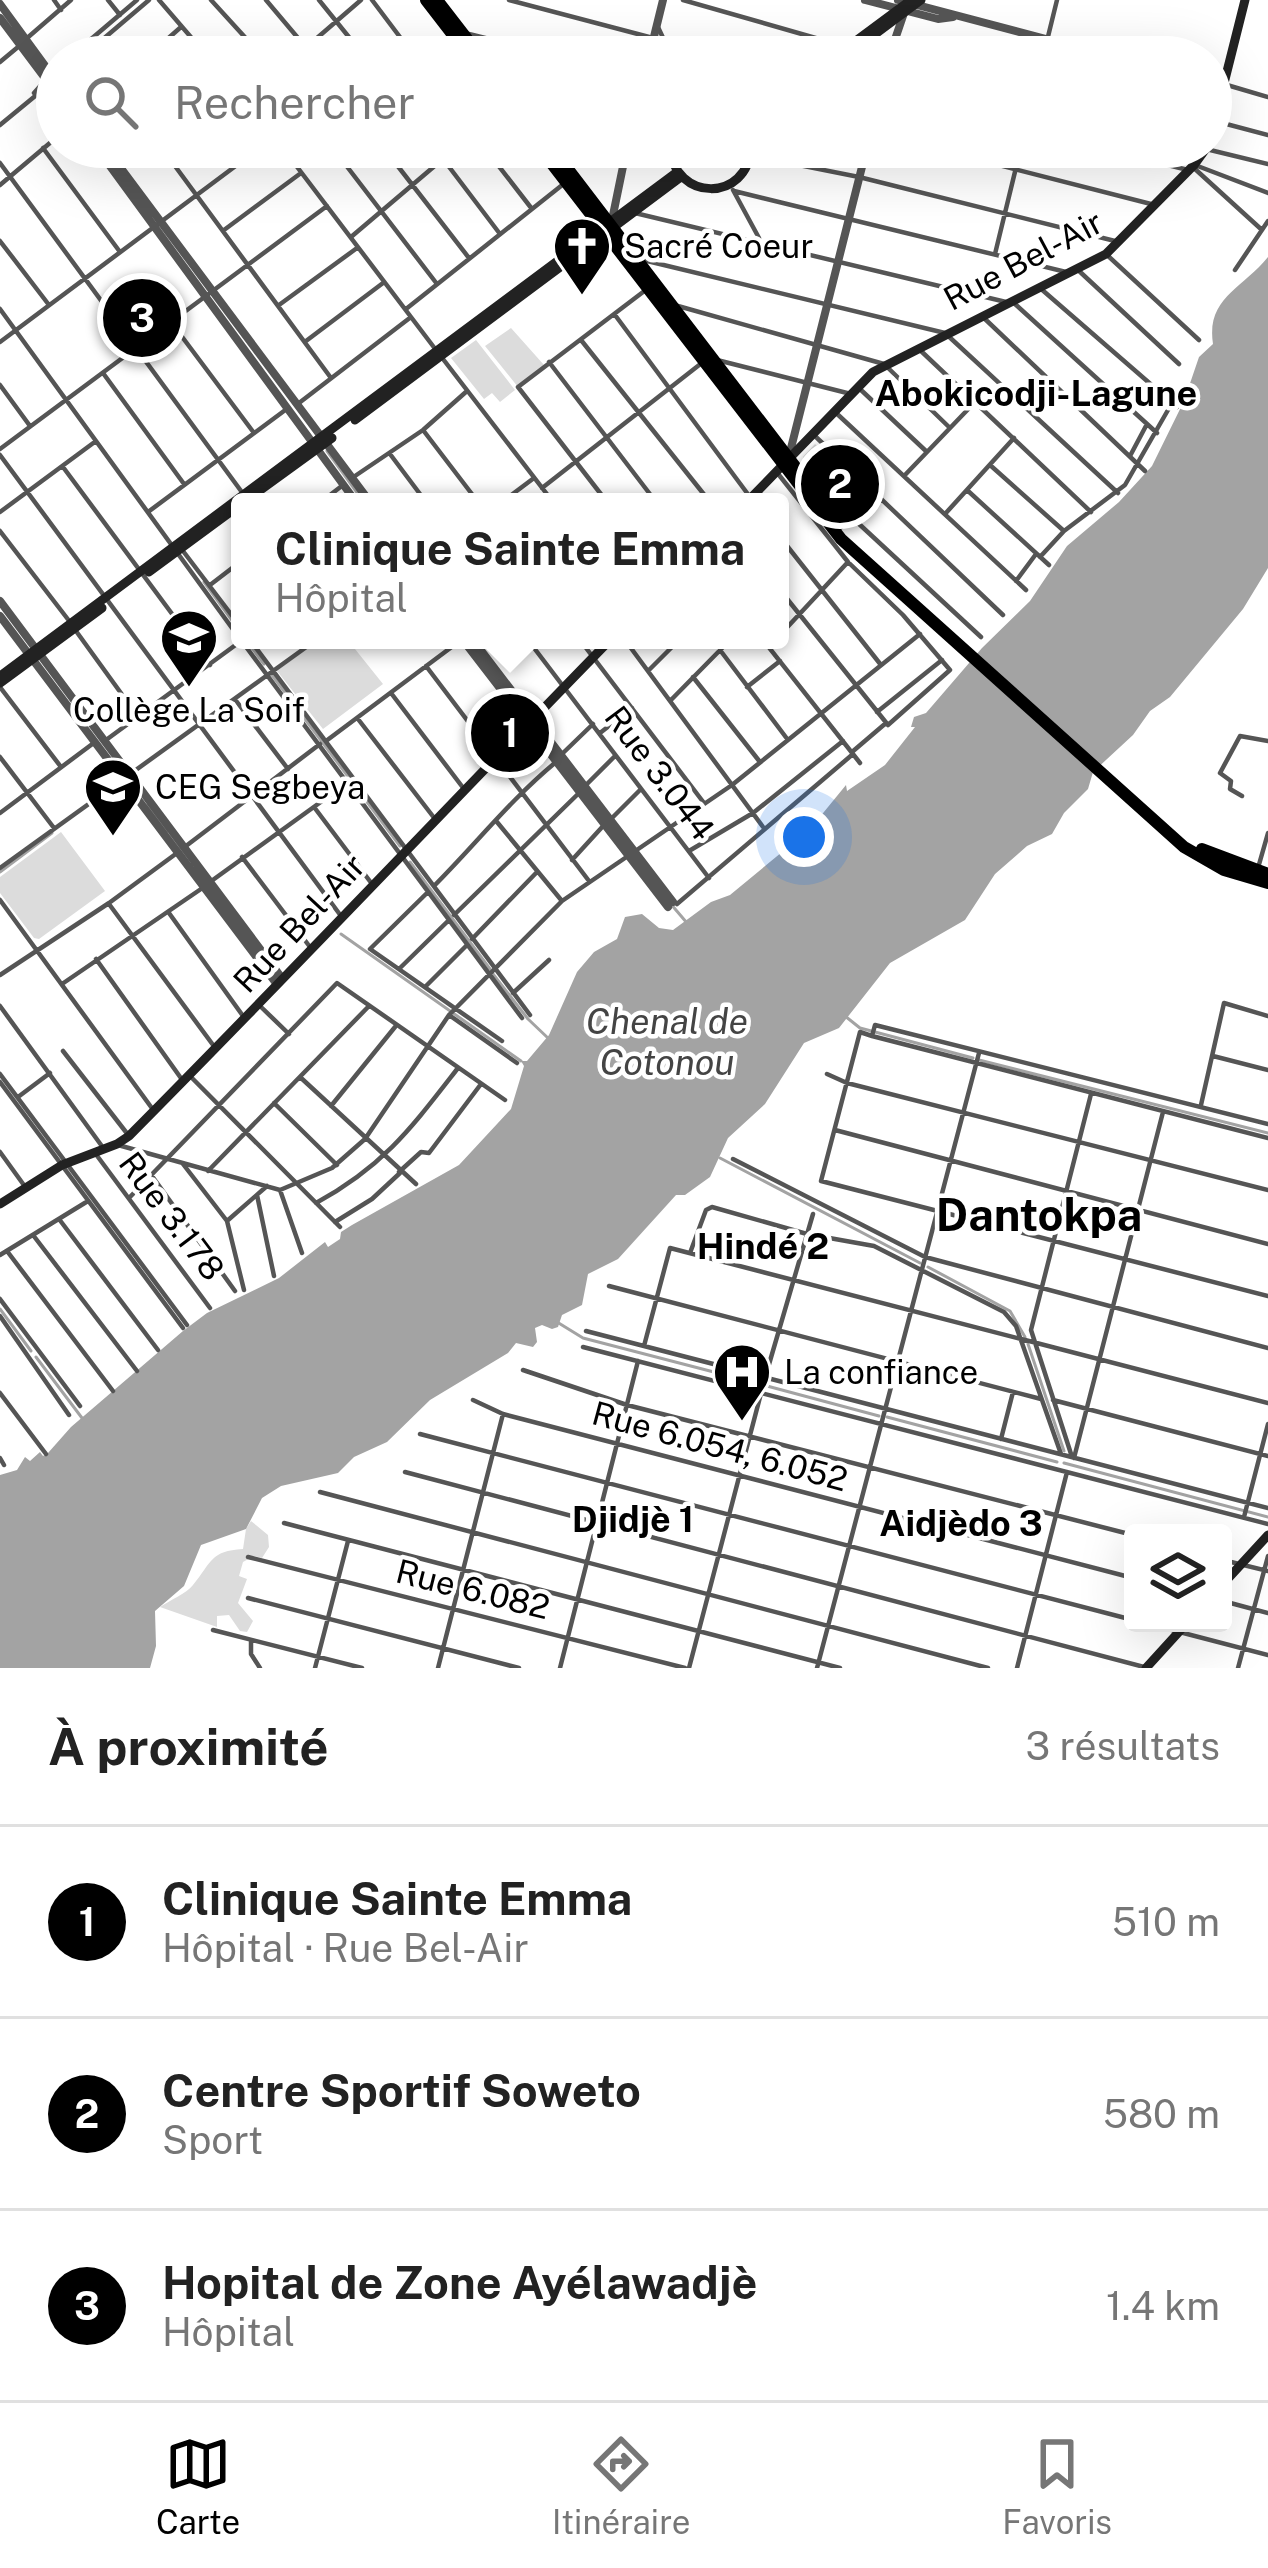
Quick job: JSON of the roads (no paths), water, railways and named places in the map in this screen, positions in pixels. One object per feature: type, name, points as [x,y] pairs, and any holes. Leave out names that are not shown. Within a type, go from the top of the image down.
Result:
[{"type":"main road","points":[[1232,52],[1245,0]]},
{"type":"main road","points":[[435,1],[464,36]]},
{"type":"main road","points":[[435,1],[457,36]]},
{"type":"main road","points":[[868,36],[907,4]]},
{"type":"main road","points":[[555,168],[678,313],[782,465],[851,549],[1195,854],[1224,870],[1268,883]]},
{"type":"main road","points":[[565,168],[647,289],[678,313]]},
{"type":"main road","points":[[677,168],[679,175],[704,190],[731,189],[746,168]]},
{"type":"main road","name":"Rue Bel-Air","points":[[757,493],[884,364],[1106,254],[1192,168]]},
{"type":"main road","points":[[607,228],[635,213],[679,175]]},
{"type":"main road","points":[[255,493],[679,175]]},
{"type":"main road","points":[[0,682],[231,511]]},
{"type":"main road","name":"Rue Bel-Air","points":[[0,1204],[64,1164],[128,1136],[601,649]]},
{"type":"main road","points":[[1129,795],[1192,844],[1263,872]]},
{"type":"main road","points":[[1232,1574],[1268,1535]]},
{"type":"main road","points":[[1147,1668],[1179,1632]]},
{"type":"street","points":[[54,0],[62,10]]},
{"type":"street","points":[[0,62],[71,0]]},
{"type":"street","points":[[108,0],[120,15]]},
{"type":"street","points":[[95,36],[137,0]]},
{"type":"street","points":[[107,36],[149,0]]},
{"type":"street","points":[[159,0],[189,36]]},
{"type":"street","points":[[211,0],[244,36]]},
{"type":"street","points":[[266,0],[297,36]]},
{"type":"street","points":[[319,0],[349,36]]},
{"type":"street","points":[[320,36],[361,0]]},
{"type":"street","points":[[372,0],[399,36]]},
{"type":"street","points":[[509,0],[647,36]]},
{"type":"street","points":[[659,36],[663,0]]},
{"type":"street","points":[[683,0],[800,36]]},
{"type":"street","points":[[865,0],[907,4],[938,19],[955,17],[1031,36]]},
{"type":"street","points":[[1048,36],[1057,0]]},
{"type":"street","points":[[0,4],[23,42]]},
{"type":"street","points":[[896,36],[907,4]]},
{"type":"street","points":[[0,18],[36,58]]},
{"type":"street","points":[[171,36],[181,27]]},
{"type":"street","points":[[461,32],[477,36]]},
{"type":"street","points":[[1232,86],[1268,97]]},
{"type":"street","points":[[0,125],[36,93]]},
{"type":"street","points":[[1232,132],[1268,135]]},
{"type":"street","points":[[0,185],[36,154]]},
{"type":"street","points":[[1232,155],[1268,164]]},
{"type":"street","points":[[0,163],[240,493]]},
{"type":"street","points":[[58,168],[120,252]]},
{"type":"street","points":[[113,168],[360,493]]},
{"type":"street","points":[[119,168],[157,224]]},
{"type":"street","points":[[178,168],[331,378]]},
{"type":"street","points":[[0,342],[232,168]]},
{"type":"street","points":[[298,168],[546,493]]},
{"type":"street","points":[[348,168],[437,284]]},
{"type":"street","points":[[400,168],[469,258]]},
{"type":"street","points":[[351,237],[429,168]]},
{"type":"street","points":[[450,168],[500,234]]},
{"type":"street","points":[[500,168],[532,209]]},
{"type":"street","points":[[607,228],[622,168]]},
{"type":"street","points":[[821,168],[1121,242]]},
{"type":"street","points":[[789,602],[888,725],[950,670],[848,562],[782,465],[808,383],[862,168]]},
{"type":"street","points":[[1008,168],[1156,206]]},
{"type":"street","points":[[1192,168],[1268,193]]},
{"type":"street","points":[[1192,168],[1262,230]]},
{"type":"street","points":[[995,254],[1016,170]]},
{"type":"street","points":[[224,230],[302,173]]},
{"type":"street","points":[[406,309],[566,182]]},
{"type":"street","points":[[731,189],[1074,271],[1179,364]]},
{"type":"street","points":[[731,189],[760,240]]},
{"type":"street","points":[[327,206],[0,452],[341,916]]},
{"type":"street","points":[[635,213],[1009,301],[1157,433]]},
{"type":"street","points":[[1235,270],[1268,221]]},
{"type":"street","points":[[0,241],[49,305]]},
{"type":"street","points":[[279,305],[358,248]]},
{"type":"street","points":[[1106,254],[1199,340]]},
{"type":"street","points":[[634,258],[945,333],[1118,493]]},
{"type":"street","points":[[306,341],[385,282]]},
{"type":"street","points":[[1016,581],[1064,531],[1118,493],[1142,468],[1175,405],[1040,288]]},
{"type":"street","points":[[600,493],[518,387],[647,289]]},
{"type":"street","points":[[0,309],[148,512],[231,614]]},
{"type":"street","points":[[678,313],[884,364],[950,428]]},
{"type":"street","points":[[615,315],[744,493]]},
{"type":"street","points":[[981,315],[1142,468]]},
{"type":"street","points":[[148,512],[411,317]]},
{"type":"street","points":[[170,322],[254,433]]},
{"type":"street","points":[[581,340],[703,493]]},
{"type":"street","points":[[917,347],[1091,512]]},
{"type":"street","points":[[542,488],[708,360],[855,390],[927,452]]},
{"type":"street","points":[[550,362],[649,493]]},
{"type":"street","points":[[103,373],[184,484]]},
{"type":"street","points":[[0,385],[30,427]]},
{"type":"street","points":[[333,493],[468,391]]},
{"type":"street","points":[[904,476],[975,402]]},
{"type":"street","points":[[834,411],[1026,590]]},
{"type":"street","points":[[1130,456],[1147,424]]},
{"type":"street","points":[[422,430],[471,493]]},
{"type":"street","points":[[812,433],[1004,615]]},
{"type":"street","points":[[945,514],[1014,438]]},
{"type":"street","points":[[0,512],[96,441]]},
{"type":"street","points":[[389,452],[419,493]]},
{"type":"street","points":[[990,465],[1064,531]]},
{"type":"street","points":[[63,467],[210,665]]},
{"type":"street","points":[[514,493],[534,478]]},
{"type":"street","points":[[348,482],[352,493]]},
{"type":"street","points":[[967,490],[1049,565]]},
{"type":"street","points":[[880,500],[858,523],[981,637]]},
{"type":"street","points":[[0,531],[139,718]]},
{"type":"street","points":[[177,548],[231,623]]},
{"type":"street","points":[[789,549],[881,665]]},
{"type":"street","points":[[789,625],[848,562]]},
{"type":"street","points":[[210,585],[231,569]]},
{"type":"street","points":[[0,601],[96,741],[279,980]]},
{"type":"street","points":[[0,616],[107,740],[128,777]]},
{"type":"street","points":[[117,1144],[280,1190],[337,1165],[365,1139],[449,1015],[562,901],[732,785],[920,634]]},
{"type":"street","points":[[0,813],[231,649]]},
{"type":"street","points":[[250,649],[522,1018]]},
{"type":"street","points":[[0,868],[305,649]]},
{"type":"street","points":[[0,974],[109,903],[450,649]]},
{"type":"street","points":[[469,649],[673,904],[710,878],[886,722]]},
{"type":"street","points":[[478,649],[529,723]]},
{"type":"street","name":"Rue 3.044","points":[[535,649],[710,878]]},
{"type":"street","points":[[587,649],[704,803]]},
{"type":"street","points":[[632,649],[763,827]]},
{"type":"street","points":[[648,671],[670,649]]},
{"type":"street","points":[[771,649],[860,763]]},
{"type":"street","points":[[670,701],[719,650],[788,740]]},
{"type":"street","points":[[878,712],[942,660]]},
{"type":"street","points":[[747,686],[780,661]]},
{"type":"street","points":[[426,666],[589,881]]},
{"type":"street","points":[[693,677],[760,763]]},
{"type":"street","points":[[0,682],[61,767]]},
{"type":"street","points":[[390,692],[464,789]]},
{"type":"street","points":[[236,701],[288,769]]},
{"type":"street","points":[[600,734],[632,708]]},
{"type":"street","points":[[357,717],[435,819]]},
{"type":"street","points":[[502,1041],[370,949],[497,822],[522,790],[593,724]]},
{"type":"street","points":[[1242,796],[1230,789],[1231,781],[1220,772],[1240,736],[1268,741]]},
{"type":"street","points":[[689,851],[753,814],[843,741]]},
{"type":"street","points":[[323,743],[347,783],[403,852]]},
{"type":"street","points":[[399,969],[616,755]]},
{"type":"street","points":[[0,757],[54,829]]},
{"type":"street","points":[[62,984],[169,913],[347,783]]},
{"type":"street","points":[[572,860],[641,788]]},
{"type":"street","points":[[314,806],[372,884]]},
{"type":"street","points":[[497,822],[562,901]]},
{"type":"street","points":[[1263,872],[1268,833]]},
{"type":"street","points":[[242,857],[310,947]]},
{"type":"street","points":[[425,987],[537,872]]},
{"type":"street","points":[[0,900],[154,1111]]},
{"type":"street","points":[[109,903],[216,1049]]},
{"type":"street","points":[[169,913],[246,1019]]},
{"type":"street","points":[[96,959],[186,1078],[338,1224],[373,1199],[421,1152],[429,1153],[481,1084]]},
{"type":"street","points":[[514,993],[550,960]]},
{"type":"street","points":[[492,972],[530,1015]]},
{"type":"street","points":[[129,1198],[338,983],[505,1100]]},
{"type":"street","points":[[1201,1107],[1224,1003],[1268,1016]]},
{"type":"street","points":[[259,1005],[289,1034]]},
{"type":"street","name":"Rue 3.178","points":[[0,1006],[50,1073],[129,1198],[210,1307]]},
{"type":"street","points":[[208,1171],[369,1006]]},
{"type":"street","points":[[449,1015],[517,1063]]},
{"type":"street","points":[[331,1106],[397,1025]]},
{"type":"street","points":[[872,1036],[875,1025],[1268,1124]]},
{"type":"street","points":[[1268,1138],[860,1032],[821,1181],[1268,1296]]},
{"type":"street","points":[[63,1051],[128,1136]]},
{"type":"street","points":[[818,1665],[979,1051]]},
{"type":"street","points":[[1213,1056],[1268,1070]]},
{"type":"street","points":[[316,1202],[359,1179],[383,1157],[458,1068]]},
{"type":"street","points":[[18,1097],[50,1073]]},
{"type":"street","points":[[0,1074],[185,1326]]},
{"type":"street","points":[[827,1074],[847,1083],[1268,1190]]},
{"type":"street","points":[[300,1077],[416,1184]]},
{"type":"street","points":[[0,1082],[64,1164]]},
{"type":"street","points":[[1073,1458],[1032,1342],[1031,1326],[1091,1094]]},
{"type":"street","points":[[274,1103],[337,1165]]},
{"type":"street","points":[[1073,1458],[1163,1112]]},
{"type":"street","points":[[835,1130],[1268,1244]]},
{"type":"street","points":[[0,1152],[26,1188]]},
{"type":"street","points":[[734,1159],[925,1257],[1268,1348]]},
{"type":"street","points":[[183,1164],[227,1221],[244,1290]]},
{"type":"street","points":[[152,1175],[235,1291]]},
{"type":"street","points":[[227,1221],[267,1186]]},
{"type":"street","points":[[280,1190],[302,1253]]},
{"type":"street","points":[[257,1195],[274,1276]]},
{"type":"street","points":[[91,1202],[3,1253],[113,1391]]},
{"type":"street","points":[[690,1253],[706,1210],[712,1207],[807,1234],[874,1246],[1013,1320],[1063,1470],[1058,1515],[1017,1668]]},
{"type":"street","points":[[687,1668],[813,1214]]},
{"type":"street","points":[[59,1219],[158,1350]]},
{"type":"street","points":[[33,1234],[136,1371]]},
{"type":"street","points":[[644,1346],[670,1248],[1268,1403]]},
{"type":"street","points":[[610,1286],[1041,1399]]},
{"type":"street","points":[[0,1299],[80,1406]]},
{"type":"street","points":[[0,1316],[69,1414]]},
{"type":"street","points":[[586,1331],[638,1361],[760,1393],[1080,1474],[1246,1511],[1268,1508]]},
{"type":"street","points":[[583,1346],[600,1342],[644,1346],[1073,1458],[1246,1511],[1268,1524]]},
{"type":"street","points":[[30,1357],[39,1350]]},
{"type":"street","points":[[560,1668],[638,1361]]},
{"type":"street","points":[[523,1370],[627,1405],[1124,1533]]},
{"type":"street","points":[[1001,1439],[1013,1391]]},
{"type":"street","points":[[0,1393],[46,1454]]},
{"type":"street","name":"Rue 6.054, 6.052","points":[[473,1400],[503,1414],[1124,1576]]},
{"type":"street","points":[[1052,1400],[1264,1455]]},
{"type":"street","points":[[438,1668],[503,1414]]},
{"type":"street","points":[[1246,1511],[1264,1455],[1268,1424]]},
{"type":"street","points":[[420,1434],[1124,1618]]},
{"type":"street","points":[[1080,1474],[1083,1462]]},
{"type":"street","points":[[406,1472],[1147,1668]]},
{"type":"street","points":[[320,1492],[988,1668]]},
{"type":"street","points":[[284,1523],[840,1668]]},
{"type":"street","points":[[315,1668],[348,1541]]},
{"type":"street","points":[[1238,1668],[1268,1556]]},
{"type":"street","name":"Rue 6.082","points":[[248,1557],[687,1668]]},
{"type":"street","points":[[1232,1562],[1266,1571]]},
{"type":"street","points":[[248,1598],[519,1668]]},
{"type":"street","points":[[1232,1603],[1268,1613]]},
{"type":"street","points":[[213,1630],[362,1668]]},
{"type":"street","points":[[1197,1632],[1268,1655]]},
{"type":"street","points":[[251,1640],[251,1654],[260,1668]]},
{"type":"water","name":"Chenal de Cotonou","points":[[1268,257],[1268,568],[1243,609],[1170,697],[1150,711],[1133,735],[1093,772],[1088,789],[1064,813],[1052,834],[1027,846],[995,874],[965,920],[890,963],[839,1028],[804,1043],[765,1104],[728,1138],[710,1177],[685,1195],[676,1195],[618,1259],[588,1274],[582,1305],[562,1315],[558,1327],[535,1328],[533,1347],[516,1343],[508,1353],[430,1400],[387,1442],[354,1457],[338,1473],[281,1486],[262,1498],[246,1529],[201,1545],[184,1586],[155,1611],[156,1646],[150,1668],[0,1668],[0,1475],[17,1470],[25,1457],[30,1461],[40,1452],[48,1453],[71,1427],[207,1313],[279,1278],[325,1242],[328,1247],[340,1239],[341,1232],[352,1225],[459,1165],[511,1109],[524,1066],[521,1061],[527,1061],[549,1035],[577,972],[594,952],[617,939],[625,917],[642,914],[659,928],[673,930],[711,902],[730,895],[810,829],[846,785],[847,791],[885,765],[915,727],[911,727],[914,717],[926,713],[1030,601],[1067,546],[1152,466],[1184,401],[1199,357],[1213,344],[1212,328],[1220,305]]},
{"type":"waterway","points":[[327,451],[357,493]]},
{"type":"waterway","points":[[204,582],[231,619]]},
{"type":"waterway","points":[[253,649],[264,664]]},
{"type":"waterway","points":[[272,675],[400,846]]},
{"type":"waterway","points":[[148,805],[167,831]]},
{"type":"waterway","points":[[0,872],[52,833]]},
{"type":"waterway","points":[[410,862],[490,969]]},
{"type":"waterway","points":[[670,903],[687,923]]},
{"type":"waterway","points":[[231,917],[258,953]]},
{"type":"waterway","points":[[341,934],[521,1061]]},
{"type":"waterway","points":[[493,974],[549,1039]]},
{"type":"waterway","points":[[845,1016],[860,1028],[973,1058]]},
{"type":"waterway","points":[[979,1060],[1268,1133]]},
{"type":"waterway","points":[[720,1158],[920,1263]]},
{"type":"waterway","points":[[928,1267],[1010,1311],[1025,1337]]},
{"type":"waterway","points":[[0,1309],[31,1351]]},
{"type":"waterway","points":[[557,1322],[583,1338],[760,1384]]},
{"type":"waterway","points":[[1028,1344],[1064,1451]]},
{"type":"waterway","points":[[36,1357],[82,1418]]},
{"type":"waterway","points":[[767,1386],[879,1416]]},
{"type":"waterway","points":[[887,1417],[1057,1462]]},
{"type":"waterway","points":[[1064,1463],[1268,1517]]},
{"type":"place","name":"Sacré Coeur","points":[[582,297]]},
{"type":"place","name":"Hopital de Zone Ayélawadjè","points":[[142,318]]},
{"type":"place","name":"Centre Sportif Soweto","points":[[840,484]]},
{"type":"place","name":"Collège La Soif","points":[[189,689]]},
{"type":"place","name":"Clinique Sainte Emma","points":[[510,733]]},
{"type":"place","name":"CEG Segbeya","points":[[113,838]]},
{"type":"place","name":"La confiance","points":[[742,1423]]},
{"type":"district","name":"Abokicodji-Lagune","points":[[1036,393]]},
{"type":"district","name":"Dantokpa","points":[[1039,1214]]},
{"type":"district","name":"Hindé 2","points":[[763,1246]]},
{"type":"district","name":"Djidjè 1","points":[[633,1519]]},
{"type":"district","name":"Aidjèdo 3","points":[[961,1523]]}]
